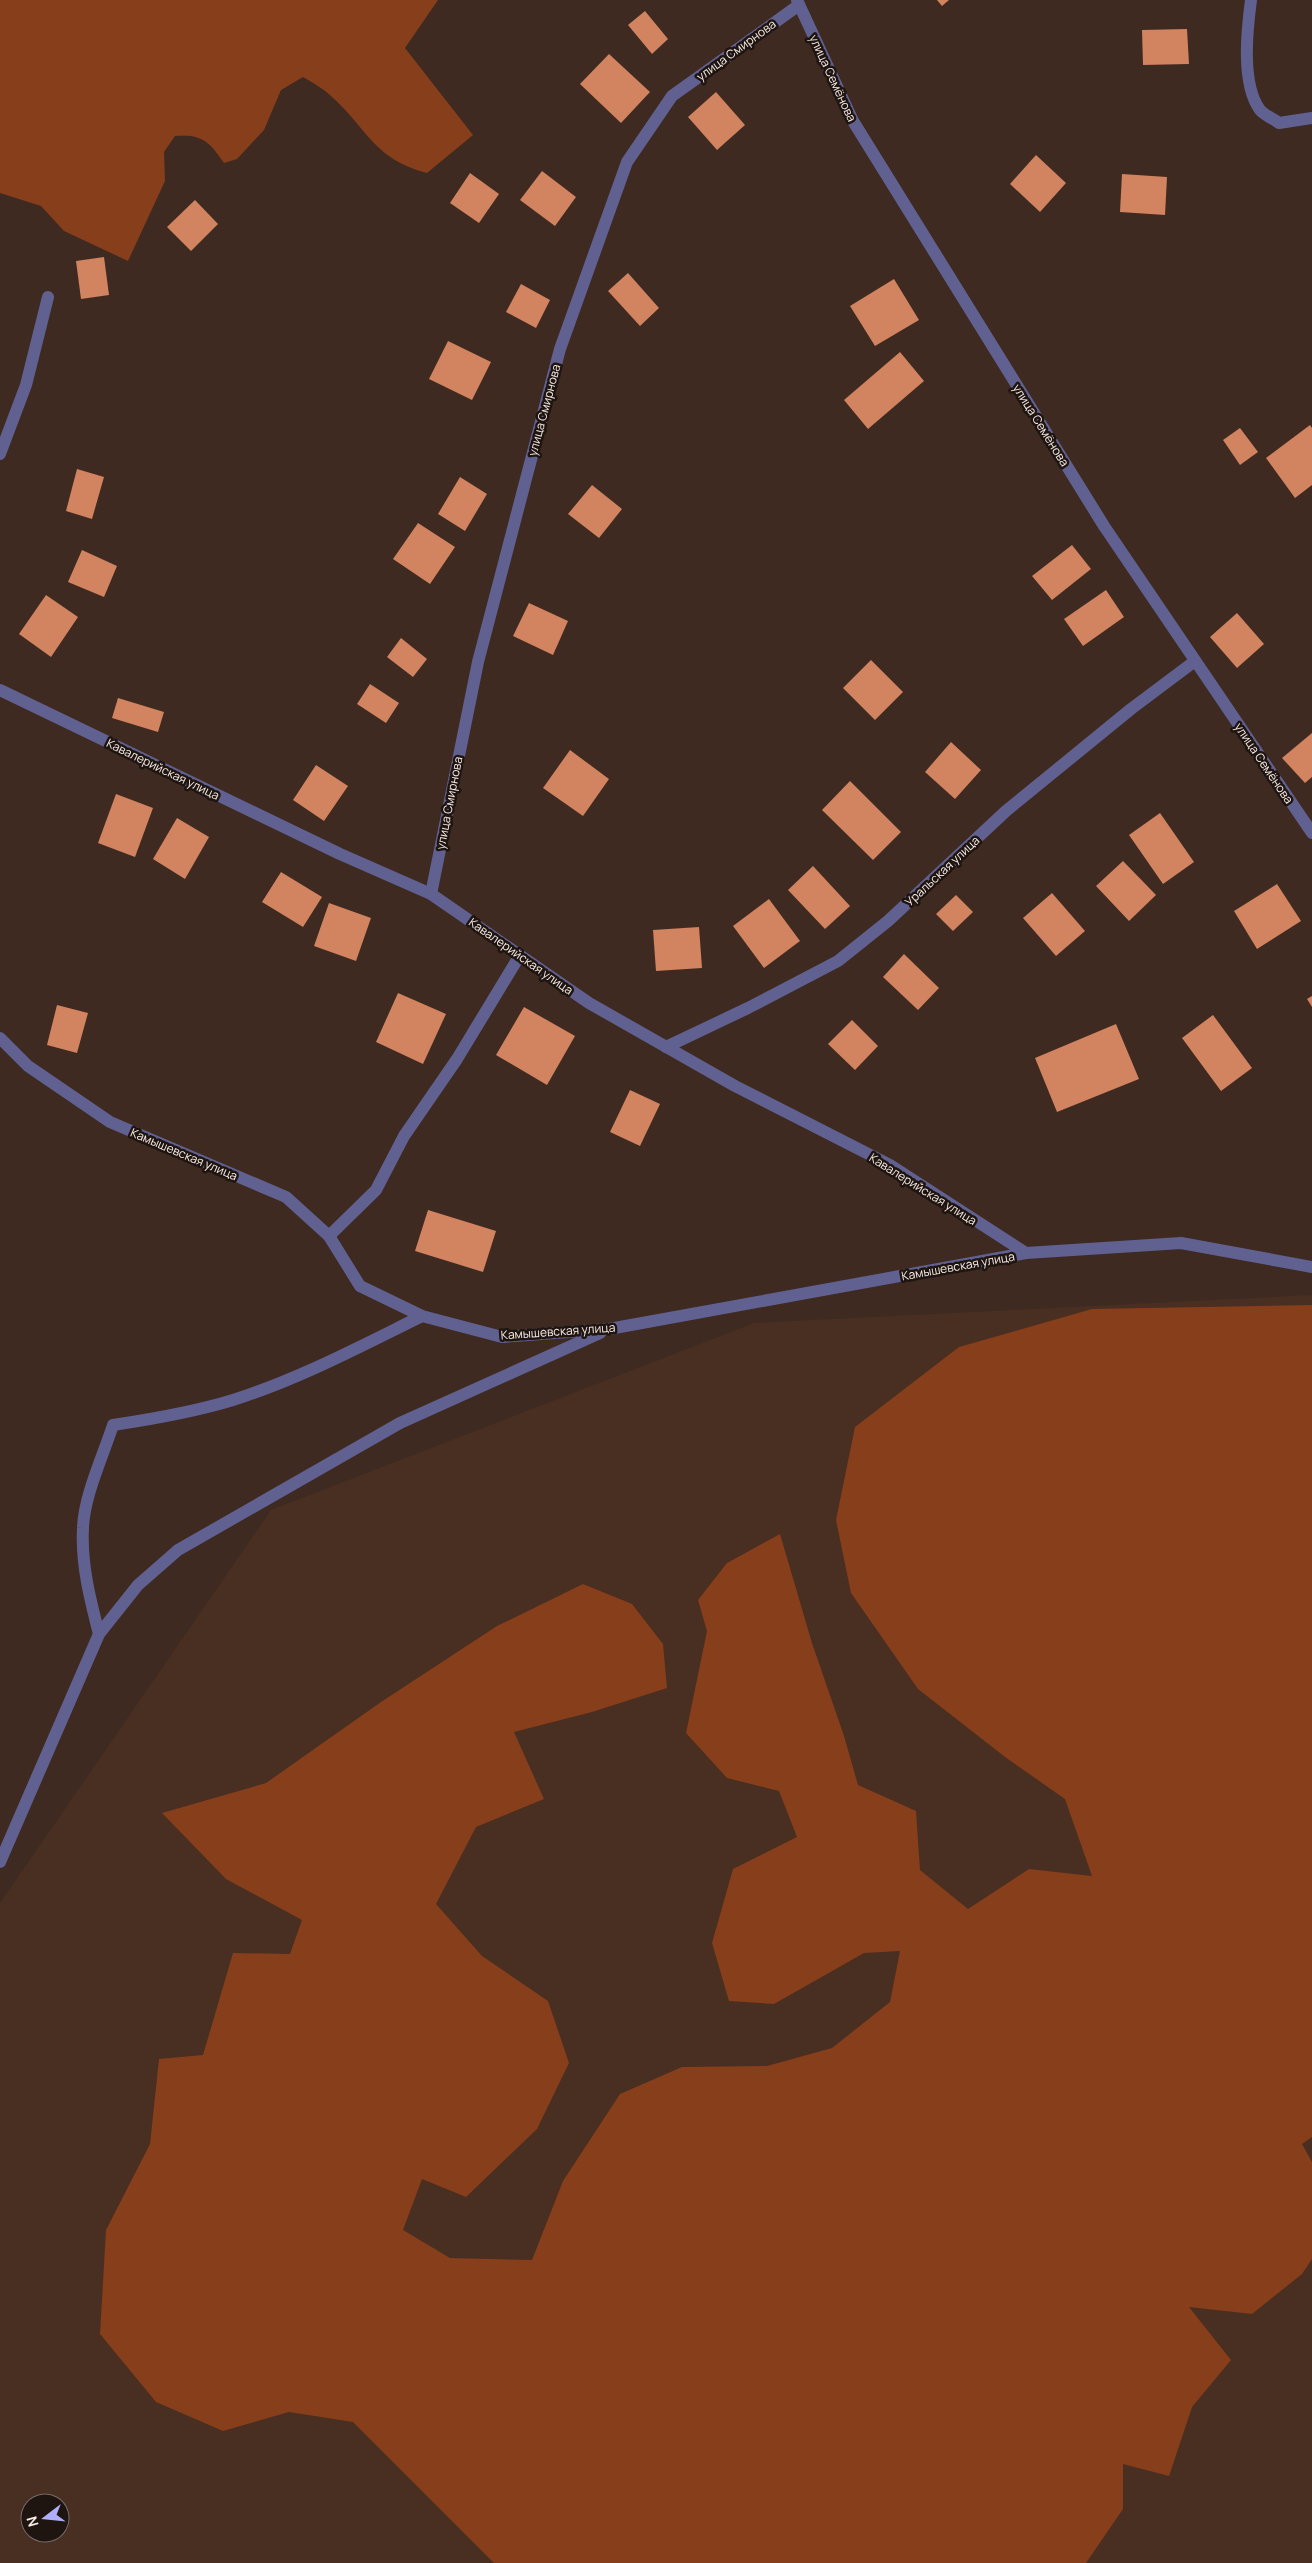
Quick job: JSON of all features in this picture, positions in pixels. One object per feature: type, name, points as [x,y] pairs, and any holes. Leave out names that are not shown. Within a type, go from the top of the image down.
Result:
[{"type":"street","points":[[1251,0],[1246,31],[1248,77],[1260,110],[1279,123],[1312,118]]},
{"type":"street","name":"улица Семёнова","points":[[798,2],[853,121],[1104,526],[1312,833]]},
{"type":"street","name":"улица Смирнова","points":[[431,894],[478,662],[560,349],[627,162],[672,96],[798,2]]},
{"type":"street","points":[[0,454],[26,385],[48,297]]},
{"type":"street","name":"Уральская улица","points":[[666,1047],[748,1008],[838,960],[888,921],[1006,812],[1131,709],[1196,661]]},
{"type":"street","name":"Кавалерийская улица","points":[[0,690],[340,854],[431,894],[589,1003],[735,1086],[890,1165],[1026,1253]]},
{"type":"street","points":[[329,1236],[376,1190],[404,1136],[456,1059],[520,955]]},
{"type":"street","name":"Камышевская улица","points":[[0,1038],[28,1066],[110,1122],[286,1197],[329,1236],[360,1286],[422,1316],[502,1337],[609,1329],[1026,1253],[1181,1243],[1312,1266]]},
{"type":"street","points":[[99,1634],[86,1579],[83,1527],[91,1491],[113,1425],[153,1419],[233,1400],[328,1362],[422,1316]]},
{"type":"street","points":[[0,1862],[99,1634],[138,1585],[178,1550],[400,1423],[609,1329]]},
{"type":"shaded area","points":[[0,0],[438,0],[405,48],[473,135],[427,173],[409,167],[394,160],[383,151],[332,97],[303,77],[281,90],[264,130],[237,159],[224,163],[214,149],[204,140],[192,136],[175,136],[164,152],[165,181],[128,261],[64,231],[41,206],[0,193]]},
{"type":"shaded area","points":[[1312,1295],[1312,2563],[0,2563],[0,1903],[271,1510],[754,1323]]},
{"type":"shaded area","points":[[1312,1305],[1312,2137],[1302,2144],[1312,2162],[1312,2259],[1302,2274],[1252,2314],[1189,2307],[1231,2360],[1192,2407],[1169,2476],[1123,2464],[1123,2509],[1086,2563],[494,2563],[353,2422],[289,2412],[223,2431],[156,2402],[100,2334],[106,2230],[150,2144],[159,2059],[203,2055],[233,1953],[290,1954],[302,1920],[226,1879],[162,1813],[266,1783],[381,1702],[497,1626],[583,1584],[632,1604],[663,1644],[667,1688],[592,1712],[514,1732],[544,1799],[476,1827],[436,1904],[482,1956],[548,2001],[569,2063],[537,2129],[466,2197],[422,2179],[403,2230],[450,2258],[532,2260],[563,2181],[620,2094],[682,2067],[767,2066],[832,2048],[890,2002],[900,1951],[864,1953],[774,2004],[729,2001],[712,1943],[733,1869],[797,1837],[779,1791],[727,1778],[686,1733],[707,1631],[698,1600],[727,1563],[780,1534],[812,1643],[844,1736],[858,1785],[916,1811],[920,1870],[968,1909],[1029,1869],[1092,1876],[1065,1799],[1005,1757],[918,1689],[851,1593],[836,1520],[855,1427],[959,1347],[1092,1309]]},
{"type":"building","points":[[937,0],[949,0],[942,6]]},
{"type":"building","points":[[645,11],[668,39],[652,54],[628,25]]},
{"type":"building","points":[[1187,29],[1189,64],[1143,65],[1142,30]]},
{"type":"building","points":[[609,54],[650,92],[621,123],[580,84]]},
{"type":"building","points":[[716,92],[745,125],[717,150],[688,117]]},
{"type":"building","points":[[1036,155],[1066,183],[1040,212],[1010,184]]},
{"type":"building","points":[[542,171],[576,197],[555,226],[520,200]]},
{"type":"building","points":[[470,173],[499,194],[479,223],[450,203]]},
{"type":"building","points":[[1122,174],[1167,177],[1165,215],[1120,212]]},
{"type":"building","points":[[195,200],[218,224],[191,251],[167,227]]},
{"type":"building","points":[[104,257],[109,295],[81,299],[76,261]]},
{"type":"building","points":[[628,273],[659,308],[640,326],[608,291]]},
{"type":"building","points":[[894,279],[919,320],[875,346],[850,306]]},
{"type":"building","points":[[521,284],[550,300],[536,328],[506,312]]},
{"type":"building","points":[[448,341],[491,362],[472,400],[429,379]]},
{"type":"building","points":[[900,352],[924,381],[868,429],[844,400]]},
{"type":"building","points":[[1310,425],[1312,428],[1312,485],[1295,498],[1266,458]]},
{"type":"building","points":[[1240,428],[1258,452],[1240,465],[1223,440]]},
{"type":"building","points":[[77,469],[104,477],[92,519],[66,511]]},
{"type":"building","points":[[460,477],[487,494],[465,531],[438,514]]},
{"type":"building","points":[[592,485],[622,509],[599,538],[568,514]]},
{"type":"building","points":[[418,523],[455,547],[430,584],[393,559]]},
{"type":"building","points":[[1072,545],[1091,569],[1052,600],[1032,576]]},
{"type":"building","points":[[82,550],[117,566],[104,597],[68,582]]},
{"type":"building","points":[[1106,590],[1124,617],[1083,646],[1064,619]]},
{"type":"building","points":[[46,595],[78,617],[51,657],[19,634]]},
{"type":"building","points":[[529,603],[568,621],[553,655],[513,636]]},
{"type":"building","points":[[1237,613],[1264,644],[1237,668],[1210,637]]},
{"type":"building","points":[[401,638],[427,659],[413,677],[387,657]]},
{"type":"building","points":[[871,660],[903,692],[875,720],[843,688]]},
{"type":"building","points":[[370,684],[399,703],[386,723],[357,704]]},
{"type":"building","points":[[118,698],[164,712],[158,732],[112,718]]},
{"type":"building","points":[[1312,733],[1312,777],[1305,783],[1282,758]]},
{"type":"building","points":[[951,742],[981,770],[955,799],[925,772]]},
{"type":"building","points":[[570,750],[609,779],[583,816],[543,788]]},
{"type":"building","points":[[316,765],[348,786],[324,821],[293,800]]},
{"type":"building","points":[[850,781],[901,832],[873,860],[822,810]]},
{"type":"building","points":[[116,794],[153,808],[135,857],[98,843]]},
{"type":"building","points":[[1160,813],[1194,862],[1163,884],[1129,835]]},
{"type":"building","points":[[177,818],[209,837],[185,879],[153,859]]},
{"type":"building","points":[[1123,861],[1156,895],[1129,921],[1096,886]]},
{"type":"building","points":[[813,866],[850,906],[825,929],[788,890]]},
{"type":"building","points":[[281,872],[322,897],[303,927],[262,902]]},
{"type":"building","points":[[1277,884],[1301,921],[1257,949],[1234,911]]},
{"type":"building","points":[[1052,893],[1085,931],[1056,956],[1023,918]]},
{"type":"building","points":[[956,895],[973,912],[953,931],[936,914]]},
{"type":"building","points":[[769,899],[800,941],[764,968],[733,926]]},
{"type":"building","points":[[329,903],[371,918],[356,961],[314,946]]},
{"type":"building","points":[[699,927],[702,968],[656,971],[653,930]]},
{"type":"building","points":[[904,954],[939,988],[918,1010],[883,977]]},
{"type":"building","points":[[398,993],[446,1014],[423,1064],[376,1042]]},
{"type":"building","points":[[1312,996],[1312,1007],[1307,999]]},
{"type":"building","points":[[57,1005],[88,1013],[77,1053],[47,1045]]},
{"type":"building","points":[[524,1007],[575,1036],[547,1085],[496,1055]]},
{"type":"building","points":[[1213,1015],[1252,1068],[1221,1091],[1182,1038]]},
{"type":"building","points":[[852,1020],[878,1046],[855,1070],[828,1044]]},
{"type":"building","points":[[1116,1024],[1139,1079],[1057,1112],[1035,1058]]},
{"type":"building","points":[[630,1090],[660,1104],[640,1146],[610,1132]]},
{"type":"building","points":[[428,1210],[496,1231],[483,1272],[415,1251]]}]
